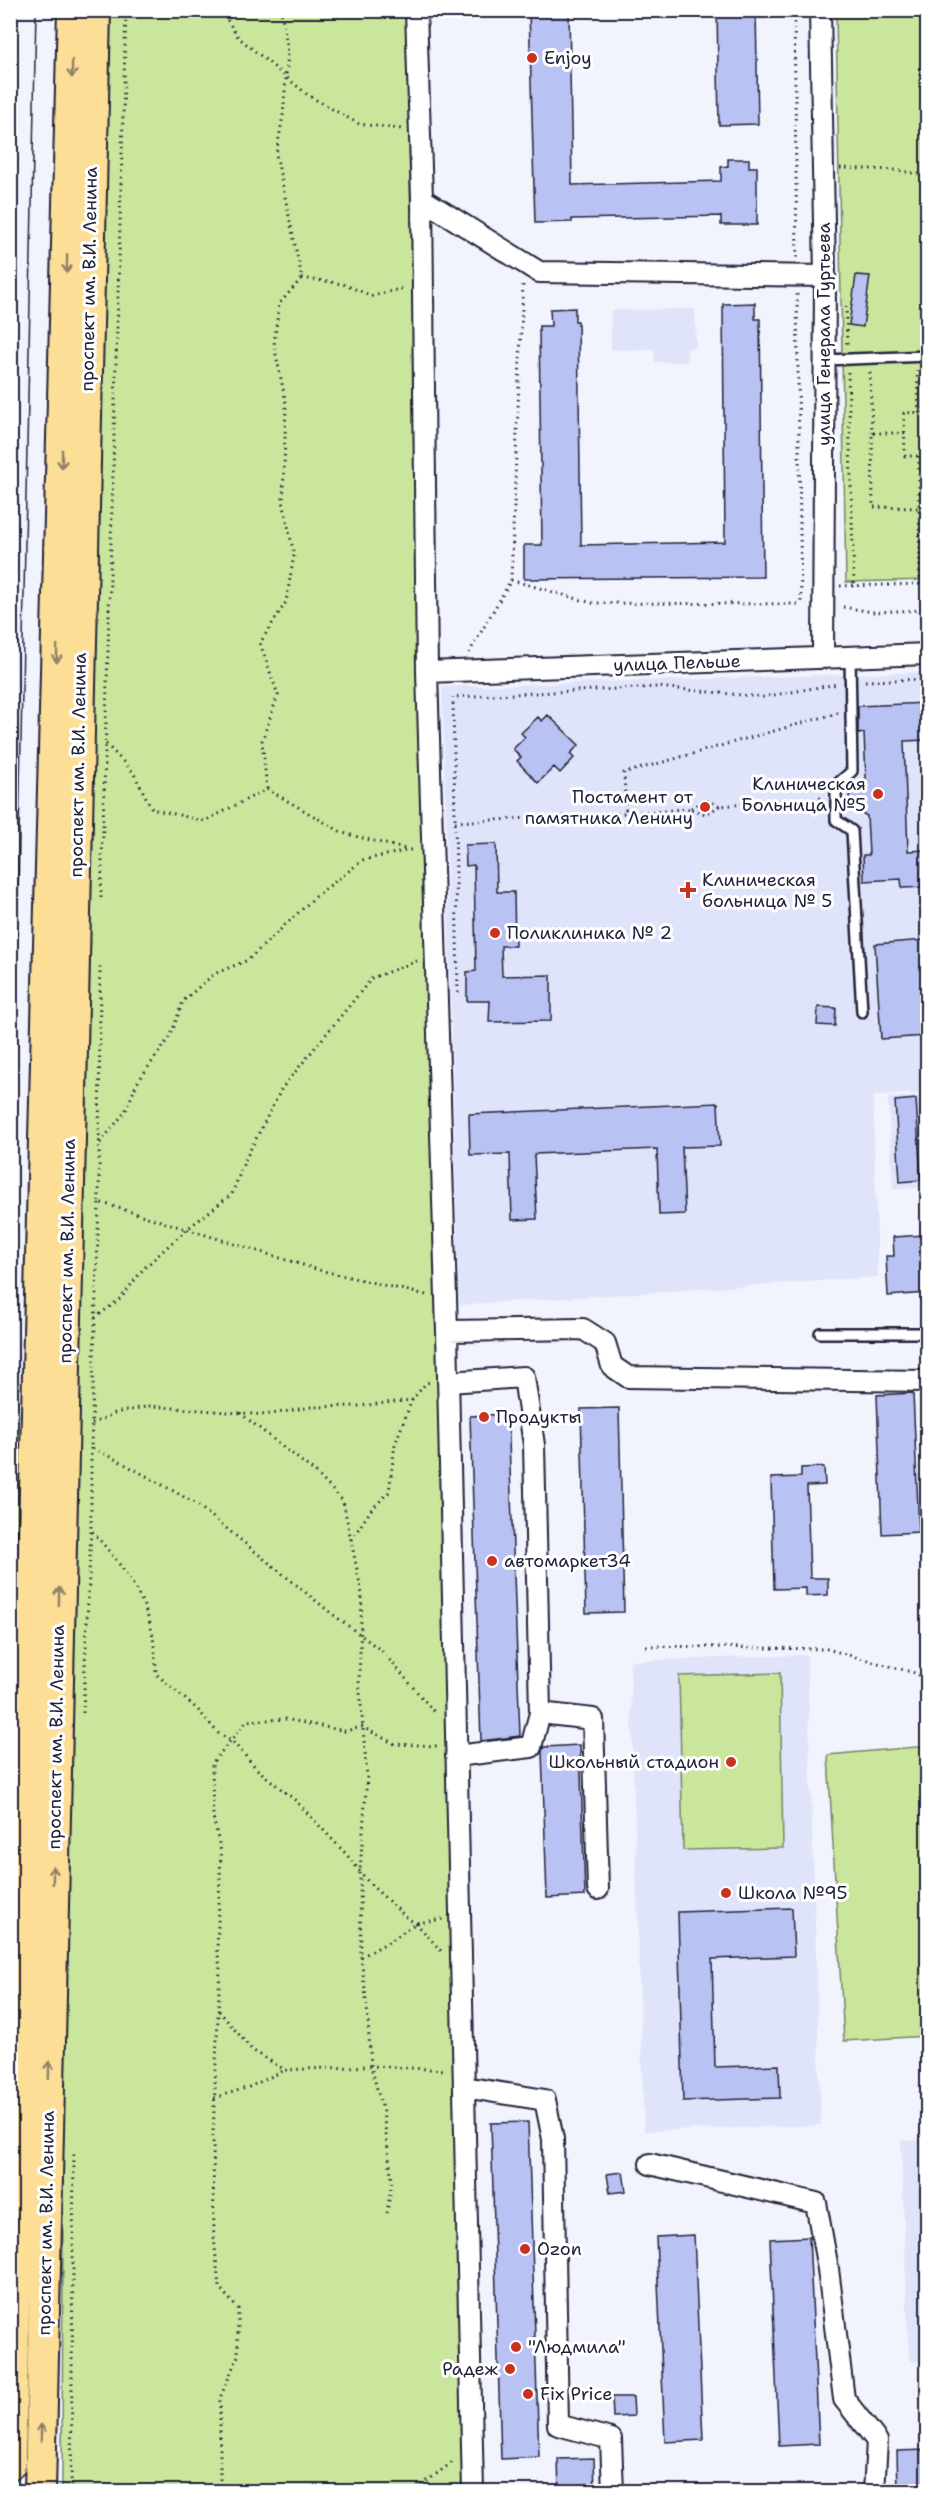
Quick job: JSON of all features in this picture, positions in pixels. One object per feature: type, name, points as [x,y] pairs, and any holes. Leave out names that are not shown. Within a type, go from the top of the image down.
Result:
[{"type":"main road","name":"проспект им. В.И. Ленина","points":[[10,2464],[73,10]]},
{"type":"main road","name":"проспект им. В.И. Ленина","points":[[40,2492],[94,10]]},
{"type":"street","points":[[416,10],[422,199],[427,672],[447,1330],[473,2492]]},
{"type":"street","name":"улица Генерала Гуртьева","points":[[820,10],[825,276],[823,658]]},
{"type":"street","points":[[422,199],[539,272],[825,276]]},
{"type":"street","name":"улица Пельше","points":[[427,672],[927,654]]},
{"type":"street","points":[[447,1330],[584,1329],[604,1343],[612,1366],[628,1377],[927,1381]]},
{"type":"street","points":[[448,1382],[524,1377],[534,1445],[540,1713],[531,1747],[456,1748]]},
{"type":"street","points":[[540,1713],[593,1719],[598,1888]]},
{"type":"street","points":[[464,2079],[545,2100],[553,2139],[558,2425],[611,2439],[613,2492]]},
{"type":"street","points":[[650,2164],[816,2203],[828,2269],[844,2399],[878,2441],[874,2492]]},
{"type":"lane","points":[[825,360],[927,356]]},
{"type":"lane","points":[[850,657],[852,771],[836,785],[836,820],[852,831],[862,1012]]},
{"type":"lane","points":[[820,1333],[927,1334]]},
{"type":"path","points":[[101,905],[126,10]]},
{"type":"path","points":[[221,10],[238,37],[309,96],[358,124],[410,129]]},
{"type":"path","points":[[281,10],[288,52],[283,116],[276,153],[302,278]]},
{"type":"path","points":[[794,10],[801,604]]},
{"type":"path","points":[[823,168],[897,170],[927,176]]},
{"type":"path","points":[[458,993],[453,697],[460,671],[511,580],[524,263]]},
{"type":"path","points":[[267,789],[262,741],[278,695],[260,643],[286,602],[294,555],[283,501],[286,403],[274,345],[279,304],[302,278]]},
{"type":"path","points":[[302,278],[343,284],[372,296],[423,284]]},
{"type":"path","points":[[869,358],[873,507],[927,507]]},
{"type":"path","points":[[917,367],[919,413]]},
{"type":"path","points":[[848,369],[854,586]]},
{"type":"path","points":[[927,412],[904,413],[905,456],[927,456]]},
{"type":"path","points":[[872,433],[904,433]]},
{"type":"path","points":[[919,456],[920,584]]},
{"type":"path","points":[[511,580],[592,603],[801,604],[854,586],[927,584]]},
{"type":"path","points":[[824,595],[872,612],[927,610]]},
{"type":"path","points":[[453,697],[657,687],[763,697],[850,682],[927,680]]},
{"type":"path","points":[[626,813],[624,773],[851,709]]},
{"type":"path","points":[[106,744],[133,771],[152,809],[205,821],[267,789]]},
{"type":"path","points":[[99,1144],[125,1112],[137,1083],[171,1035],[183,1001],[214,974],[248,960],[315,897],[363,860],[407,849],[343,833],[267,789]]},
{"type":"path","points":[[455,822],[689,809],[706,814],[720,806],[836,797]]},
{"type":"path","points":[[689,809],[705,800],[720,806]]},
{"type":"path","points":[[95,1318],[121,1298],[144,1268],[187,1229],[232,1194],[245,1160],[282,1088],[372,978],[435,954]]},
{"type":"path","points":[[83,1720],[91,1530],[91,1448],[99,1202],[100,963]]},
{"type":"path","points":[[99,1202],[319,1270],[446,1299]]},
{"type":"path","points":[[351,1541],[371,1510],[389,1492],[395,1444],[412,1400],[426,1383],[448,1382]]},
{"type":"path","points":[[92,1424],[115,1413],[150,1406],[266,1415],[312,1407],[359,1406],[412,1400]]},
{"type":"path","points":[[240,1413],[315,1472],[342,1502],[362,1594],[359,1682],[367,1776],[360,1871],[361,1957],[368,2006],[371,2066],[383,2112],[392,2181],[387,2213]]},
{"type":"path","points":[[91,1448],[195,1503],[382,1651],[419,1692],[456,1748]]},
{"type":"path","points":[[91,1530],[119,1562],[148,1612],[156,1646],[156,1674],[198,1710],[218,1733],[232,1741],[258,1770],[296,1801],[360,1871],[408,1919],[416,1923],[444,1954],[461,1963]]},
{"type":"path","points":[[646,1646],[827,1649],[915,1673],[927,1681]]},
{"type":"path","points":[[220,2492],[220,2398],[238,2356],[238,2309],[219,2287],[214,2237],[214,2098],[219,2010],[220,1967],[217,1949],[221,1852],[213,1817],[212,1763],[247,1720],[285,1719],[345,1731],[362,1727],[395,1744],[456,1748]]},
{"type":"path","points":[[361,1957],[392,1940],[416,1923],[460,1916]]},
{"type":"path","points":[[219,2010],[252,2050],[285,2070]]},
{"type":"path","points":[[214,2098],[249,2088],[285,2070],[371,2066],[464,2079]]},
{"type":"path","points":[[71,2492],[74,2144]]},
{"type":"path","points":[[412,2492],[472,2446]]},
{"type":"shaded area","points":[[695,309],[696,348],[687,349],[687,362],[655,362],[654,349],[611,350],[611,310]]},
{"type":"shaded area","name":"Клиническая больница № 5","points":[[927,672],[927,1093],[873,1096],[878,1277],[459,1305],[442,687]]},
{"type":"shaded area","points":[[927,1096],[927,1188],[893,1189],[888,1098]]},
{"type":"shaded area","points":[[10,1561],[21,1561],[11,1821]]},
{"type":"shaded area","name":"Школа №95","points":[[807,1655],[821,2125],[644,2131],[630,1661]]},
{"type":"shaded area","points":[[927,2140],[927,2361],[909,2362],[901,2141]]},
{"type":"green space","points":[[16,10],[16,61],[11,377],[10,11]]},
{"type":"green space","points":[[104,11],[406,11],[465,2491],[62,2492],[64,1950]]},
{"type":"green space","points":[[836,11],[927,11],[927,580],[846,582]]},
{"type":"green space","points":[[11,1428],[28,1429],[21,1561],[11,1561]]},
{"type":"green space","name":"Школьный стадион","points":[[780,1673],[783,1848],[683,1850],[679,1676]]},
{"type":"green space","points":[[927,1746],[927,2036],[844,2041],[828,1755]]},
{"type":"building","points":[[529,10],[569,10],[572,185],[721,181],[721,167],[728,166],[728,159],[749,159],[749,167],[757,167],[757,225],[721,225],[721,216],[572,219],[572,222],[535,223]]},
{"type":"building","points":[[717,10],[756,10],[758,124],[719,125]]},
{"type":"building","points":[[856,275],[870,276],[863,327],[849,325]]},
{"type":"building","points":[[755,303],[755,319],[760,319],[763,577],[524,579],[524,545],[542,545],[539,326],[551,326],[550,309],[575,308],[575,321],[578,321],[581,545],[725,542],[723,304]]},
{"type":"building","name":"Клиническая Больница №5","points":[[927,703],[927,740],[904,741],[908,851],[927,850],[927,887],[902,888],[901,879],[864,881],[863,855],[869,855],[867,816],[854,809],[849,796],[853,788],[866,779],[864,733],[858,734],[858,706]]},
{"type":"building","points":[[548,715],[579,745],[570,754],[574,758],[560,773],[554,767],[538,783],[517,761],[521,757],[513,749],[525,737],[521,733],[538,717],[542,721]]},
{"type":"building","name":"Поликлиника № 2","points":[[496,844],[497,892],[514,892],[515,946],[501,946],[502,976],[551,975],[551,1021],[489,1022],[490,1001],[467,1001],[467,972],[476,971],[474,865],[466,866],[465,845]]},
{"type":"building","points":[[924,940],[927,1036],[881,1039],[875,944]]},
{"type":"building","points":[[818,1007],[836,1008],[835,1026],[817,1025]]},
{"type":"building","points":[[916,1099],[921,1180],[900,1182],[895,1101]]},
{"type":"building","points":[[718,1103],[720,1146],[682,1147],[685,1214],[659,1215],[657,1149],[534,1154],[537,1219],[512,1220],[510,1154],[470,1155],[469,1114]]},
{"type":"building","points":[[925,1235],[927,1293],[888,1296],[886,1256],[894,1256],[893,1237]]},
{"type":"building","points":[[913,1393],[919,1532],[882,1534],[877,1395]]},
{"type":"building","points":[[619,1408],[624,1612],[586,1613],[581,1409]]},
{"type":"building","points":[[508,1414],[520,1736],[481,1741],[470,1416]]},
{"type":"building","points":[[824,1467],[825,1485],[807,1486],[810,1578],[828,1578],[828,1595],[806,1596],[806,1588],[774,1589],[771,1478],[801,1477],[801,1468]]},
{"type":"building","points":[[580,1745],[585,1896],[547,1898],[542,1751],[544,1747]]},
{"type":"building","points":[[792,1908],[794,1956],[712,1959],[715,2067],[779,2065],[780,2098],[683,2101],[678,1912]]},
{"type":"building","name":"\"Людмила\"","points":[[528,2122],[539,2457],[501,2459],[491,2123]]},
{"type":"building","points":[[623,2172],[626,2191],[610,2193],[607,2174]]},
{"type":"building","points":[[694,2235],[703,2440],[665,2442],[656,2237]]},
{"type":"building","points":[[809,2237],[819,2444],[779,2446],[770,2239]]},
{"type":"building","points":[[612,2397],[633,2397],[634,2416],[613,2417]]},
{"type":"building","points":[[927,2450],[927,2492],[898,2492],[897,2451]]},
{"type":"building","points":[[594,2458],[595,2492],[559,2492],[558,2459]]},
{"type":"tram line","points":[[10,1273],[36,10]]},
{"type":"place","name":"Enjoy","points":[[532,58]]},
{"type":"place","name":"Клиническая Больница №5","points":[[878,794]]},
{"type":"place","name":"Постамент от памятника Ленину","points":[[705,807]]},
{"type":"place","name":"Клиническая больница № 5","points":[[688,890]]},
{"type":"place","name":"Поликлиника № 2","points":[[495,933]]},
{"type":"place","name":"Продукты","points":[[484,1417]]},
{"type":"place","name":"автомаркет34","points":[[492,1561]]},
{"type":"place","name":"Школьный стадион","points":[[731,1762]]},
{"type":"place","name":"Школа №95","points":[[726,1893]]},
{"type":"place","name":"Ozon","points":[[525,2249]]},
{"type":"place","name":"\"Людмила\"","points":[[516,2347]]},
{"type":"place","name":"Радеж","points":[[510,2369]]},
{"type":"place","name":"Fix Price","points":[[528,2394]]}]
